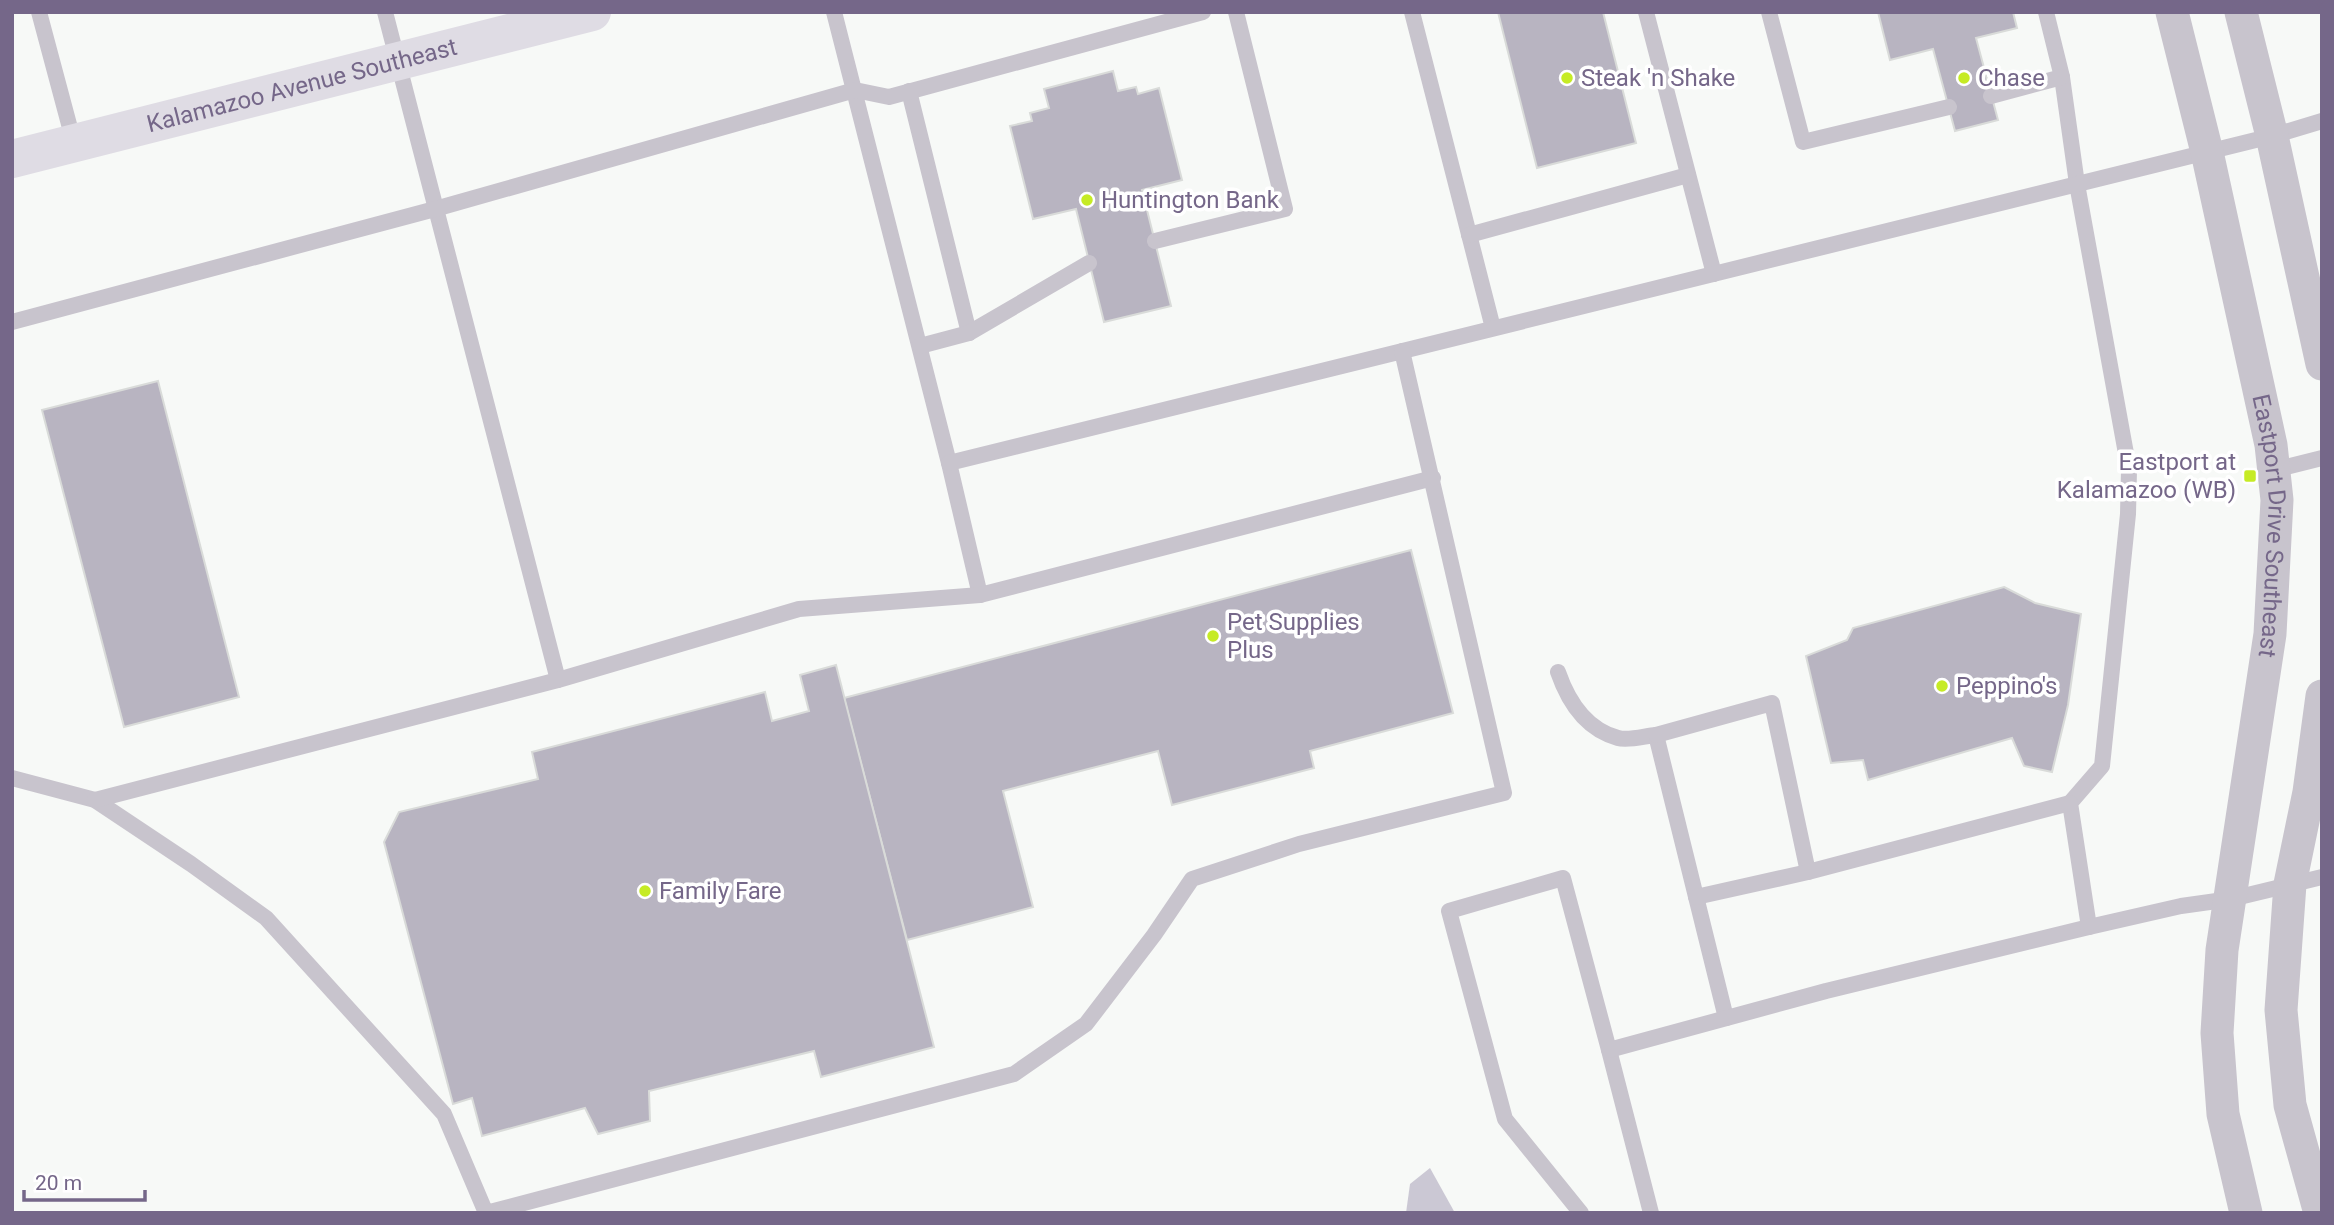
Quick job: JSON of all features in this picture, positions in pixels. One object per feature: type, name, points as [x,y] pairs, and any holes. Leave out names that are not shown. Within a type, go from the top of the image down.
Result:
[{"type":"main road","name":"Kalamazoo Avenue Southeast","points":[[12,159],[592,12]]},
{"type":"street","name":"Eastport Drive Southeast","points":[[2172,12],[2207,152],[2271,445],[2277,500],[2270,634],[2222,950],[2217,1040],[2223,1114],[2246,1213]]},
{"type":"street","points":[[2241,12],[2272,136],[2322,363]]},
{"type":"street","points":[[2319,1213],[2290,1105],[2281,1010],[2290,884],[2309,792],[2322,696]]},
{"type":"lane","points":[[39,12],[74,143]]},
{"type":"lane","points":[[385,12],[558,680]]},
{"type":"lane","points":[[834,12],[950,463],[980,595]]},
{"type":"lane","points":[[12,322],[435,209],[855,90],[889,97],[1203,12]]},
{"type":"lane","points":[[1155,241],[1285,209],[1236,12]]},
{"type":"lane","points":[[1412,12],[1493,328]]},
{"type":"lane","points":[[1646,12],[1714,274]]},
{"type":"lane","points":[[1769,12],[1803,142],[1949,107]]},
{"type":"lane","points":[[1696,897],[1808,872],[2070,803],[2102,766],[2128,514],[2129,470],[2077,184],[2062,77],[2046,12]]},
{"type":"lane","points":[[1991,96],[2062,77]]},
{"type":"lane","points":[[909,91],[969,333]]},
{"type":"lane","points":[[950,463],[2272,136],[2322,121]]},
{"type":"lane","points":[[1469,235],[1688,175]]},
{"type":"lane","points":[[920,346],[969,333],[1089,263]]},
{"type":"lane","points":[[12,778],[95,800],[266,918],[444,1114],[485,1213],[1014,1074],[1086,1024],[1154,935],[1192,879],[1299,844],[1504,793],[1402,351]]},
{"type":"lane","points":[[2274,470],[2322,458]]},
{"type":"lane","points":[[95,800],[558,680],[799,609],[980,595],[1433,478]]},
{"type":"lane","points":[[1558,672],[1567,697],[1588,723],[1619,739],[1656,735],[1772,703],[1808,872]]},
{"type":"lane","points":[[1656,735],[1726,1018]]},
{"type":"lane","points":[[2070,803],[2089,927]]},
{"type":"lane","points":[[1609,1049],[2089,927],[2180,906],[2231,899],[2322,877]]},
{"type":"lane","points":[[1581,1213],[1504,1119],[1449,911],[1563,878],[1651,1213]]},
{"type":"shaded area","points":[[1430,1168],[1455,1213],[1406,1213],[1410,1184]]},
{"type":"building","name":"Steak 'n Shake","points":[[1498,12],[1603,12],[1636,143],[1537,168]]},
{"type":"building","name":"Chase","points":[[1878,12],[2013,12],[2017,28],[1976,38],[1998,120],[1955,131],[1933,49],[1890,60]]},
{"type":"building","name":"Huntington Bank","points":[[1113,71],[1118,91],[1136,87],[1138,94],[1159,88],[1182,180],[1142,190],[1171,306],[1104,322],[1076,209],[1033,219],[1010,126],[1032,121],[1030,113],[1049,108],[1044,89]]},
{"type":"building","points":[[158,381],[239,697],[124,727],[42,410]]},
{"type":"building","points":[[1411,550],[1453,713],[1310,751],[1314,768],[1172,805],[1158,751],[1003,791],[1033,907],[907,940],[844,698]]},
{"type":"building","name":"Peppino's","points":[[2004,587],[2035,603],[2081,614],[2068,705],[2052,772],[2024,766],[2012,738],[1868,780],[1863,760],[1831,763],[1806,656],[1847,640],[1853,628]]},
{"type":"building","name":"Family Fare","points":[[836,665],[934,1047],[821,1077],[814,1051],[649,1091],[650,1121],[598,1134],[585,1108],[482,1136],[472,1098],[453,1104],[384,842],[399,812],[538,779],[532,752],[765,692],[772,721],[809,711],[800,675]]},
{"type":"place","name":"Steak 'n Shake","points":[[1567,78]]},
{"type":"place","name":"Chase","points":[[1964,78]]},
{"type":"place","name":"Huntington Bank","points":[[1087,200]]},
{"type":"place","name":"Eastport at Kalamazoo (WB)","points":[[2250,476]]},
{"type":"place","name":"Pet Supplies Plus","points":[[1213,636]]},
{"type":"place","name":"Peppino's","points":[[1942,686]]},
{"type":"place","name":"Family Fare","points":[[645,891]]}]
